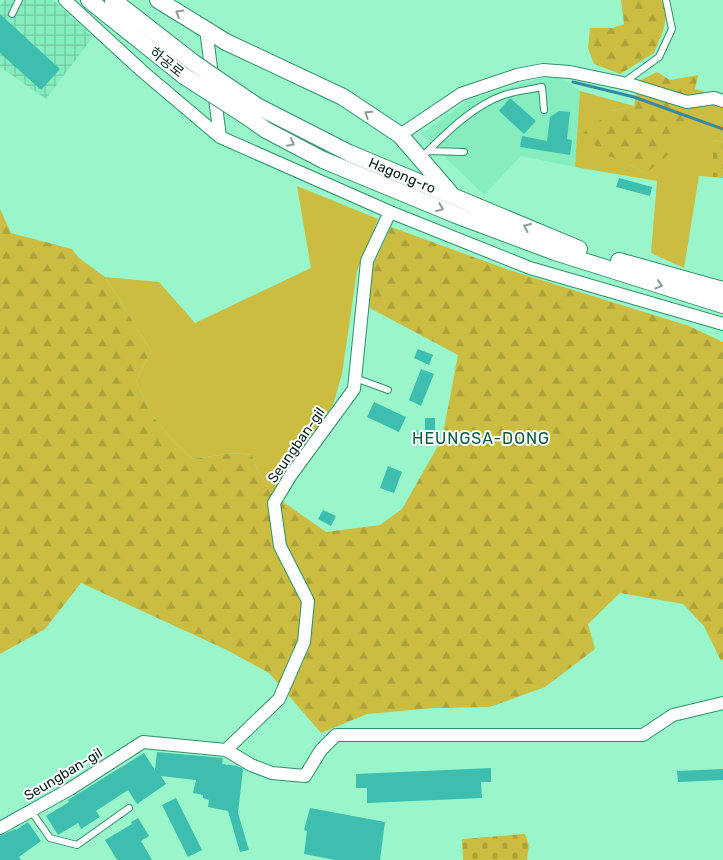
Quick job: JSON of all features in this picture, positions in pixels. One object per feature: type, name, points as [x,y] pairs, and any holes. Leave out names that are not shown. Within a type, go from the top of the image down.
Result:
[{"type":"street","points":[[65,0],[142,71],[220,137],[390,212],[530,268],[723,324]]},
{"type":"street","name":"하공로","points":[[89,0],[184,76],[253,112]]},
{"type":"street","name":"Hagong-ro","points":[[113,0],[253,112],[266,130],[323,160],[456,215],[555,252],[723,305]]},
{"type":"street","points":[[158,0],[226,42],[343,97],[400,135],[424,155],[453,196]]},
{"type":"street","points":[[206,29],[220,137]]},
{"type":"street","points":[[400,135],[461,94],[517,75],[543,70],[570,72],[622,83],[687,102],[714,98],[723,101]]},
{"type":"street","name":"Hagong-ro","points":[[253,112],[568,246],[723,290]]},
{"type":"street","name":"Seungban-gil","points":[[0,828],[70,789],[143,742],[226,750],[278,699],[304,642],[308,601],[280,546],[274,503],[291,475],[354,389],[367,261],[390,212]]},
{"type":"street","points":[[226,750],[251,765],[272,773],[305,776],[321,750],[336,735],[643,735],[673,715],[723,703]]},
{"type":"lane","points":[[12,14],[20,0]]},
{"type":"lane","points":[[622,83],[659,57],[672,29],[666,0]]},
{"type":"lane","points":[[424,155],[480,106],[504,95],[542,87],[544,110]]},
{"type":"lane","points":[[424,155],[464,152]]},
{"type":"lane","points":[[355,378],[388,390]]},
{"type":"lane","points":[[31,811],[50,838],[77,845],[129,808]]},
{"type":"shaded area","points":[[4,0],[53,0],[93,37],[46,99],[0,67],[0,6]]},
{"type":"shaded area","points":[[541,78],[561,78],[580,91],[575,167],[521,156],[484,195],[421,134],[470,99]]},
{"type":"green space","points":[[621,0],[661,0],[668,8],[663,31],[654,53],[620,74],[594,64],[588,48],[590,28],[612,28],[624,24]]},
{"type":"green space","points":[[657,72],[670,80],[698,75],[675,147],[661,162],[645,173],[604,154],[583,133],[612,111],[634,106],[639,81]]},
{"type":"green space","points":[[695,89],[723,97],[723,142],[713,140],[713,177],[699,176],[684,268],[651,253],[657,181],[575,167],[580,91],[634,106],[612,111],[628,164],[645,173],[682,124]]},
{"type":"green space","points":[[713,140],[723,142],[723,178],[713,177]]},
{"type":"green space","points":[[297,186],[378,219],[357,271],[342,374],[333,405],[273,491],[259,474],[252,455],[233,453],[193,459],[173,441],[151,414],[136,381],[151,351],[105,277],[159,282],[195,323],[311,268]]},
{"type":"green space","points":[[0,209],[11,233],[72,249],[79,258],[105,277],[151,351],[136,381],[151,414],[173,441],[193,459],[233,453],[252,455],[259,474],[282,501],[326,532],[380,525],[402,509],[442,439],[458,355],[366,306],[372,267],[391,227],[509,270],[689,326],[723,342],[723,659],[721,661],[704,626],[683,604],[620,593],[588,624],[595,649],[545,687],[490,707],[435,708],[367,714],[321,733],[269,673],[227,650],[81,583],[45,629],[0,654]]},
{"type":"green space","points":[[525,834],[529,845],[527,860],[463,860],[462,839]]},
{"type":"building","points":[[0,14],[60,69],[41,90],[0,53]]},
{"type":"building","points":[[510,98],[536,121],[524,134],[499,111]]},
{"type":"building","points":[[559,111],[570,112],[567,139],[572,140],[570,155],[520,147],[522,136],[547,141],[550,117]]},
{"type":"building","points":[[619,178],[652,187],[650,196],[616,187]]},
{"type":"building","points":[[418,349],[433,355],[429,365],[414,358]]},
{"type":"building","points":[[421,369],[434,374],[421,406],[409,400]]},
{"type":"building","points":[[374,402],[406,417],[399,432],[367,417]]},
{"type":"building","points":[[425,418],[435,418],[435,436],[425,436],[418,441],[413,441],[411,434],[416,430],[425,433]]},
{"type":"building","points":[[388,466],[402,472],[394,493],[380,488]]},
{"type":"building","points":[[323,510],[336,516],[331,526],[318,519]]},
{"type":"building","points":[[157,752],[223,758],[222,764],[237,766],[243,769],[238,813],[249,850],[240,852],[228,811],[208,807],[209,800],[203,798],[203,795],[193,793],[196,780],[161,776],[166,784],[137,804],[128,790],[96,811],[100,817],[81,829],[78,823],[58,835],[46,816],[69,802],[68,800],[144,753],[155,770]]},
{"type":"building","points":[[491,768],[491,782],[481,782],[482,798],[367,803],[367,788],[356,788],[356,774]]},
{"type":"building","points":[[723,769],[723,780],[678,782],[677,771]]},
{"type":"building","points":[[176,798],[202,850],[188,857],[162,805]]},
{"type":"building","points":[[310,808],[385,822],[380,860],[335,860],[304,854],[307,831],[304,830]]},
{"type":"building","points":[[138,818],[149,836],[141,841],[152,860],[117,860],[105,840],[132,824],[131,822]]},
{"type":"building","points":[[28,822],[41,841],[19,857],[21,860],[0,860],[0,836],[16,830]]},
{"type":"waterway","points":[[573,82],[634,97],[723,129]]},
{"type":"district","name":"HEUNGSA-DONG","points":[[481,438]]}]
